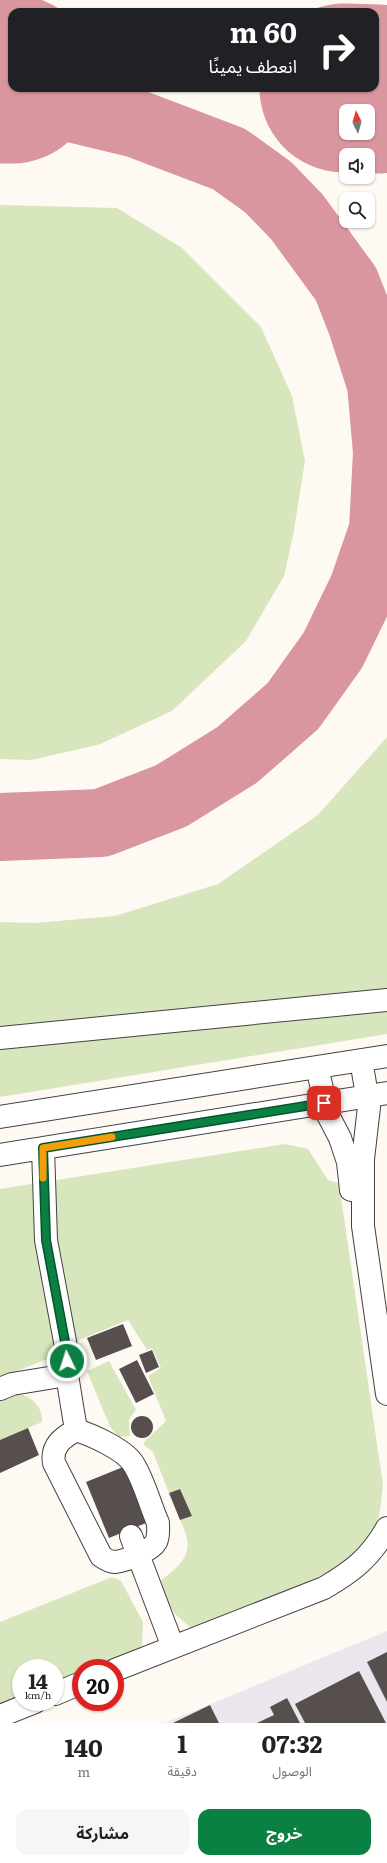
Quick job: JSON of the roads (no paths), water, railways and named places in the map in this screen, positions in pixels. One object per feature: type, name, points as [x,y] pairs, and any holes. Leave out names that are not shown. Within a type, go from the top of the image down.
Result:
[{"type":"street","points":[[0,1038],[387,1000]]},
{"type":"street","points":[[0,1117],[387,1056]]},
{"type":"street","points":[[361,1060],[377,1095],[369,1120],[363,1159],[363,1226],[387,1394]]},
{"type":"street","points":[[317,1067],[324,1103],[348,1162],[351,1190],[363,1226]]},
{"type":"street","points":[[0,1155],[377,1095]]},
{"type":"street","points":[[43,1148],[46,1240],[66,1347],[67,1375],[76,1430]]},
{"type":"street","points":[[0,1389],[12,1384],[67,1375]]},
{"type":"street","points":[[76,1430],[95,1436],[114,1448],[134,1464],[158,1523],[156,1542],[149,1550],[134,1545],[115,1562],[107,1560],[101,1556],[54,1463],[53,1456],[55,1447],[65,1436],[76,1430]]},
{"type":"street","points":[[124,1666],[324,1588],[350,1573],[371,1553],[387,1528]]},
{"type":"street","points":[[134,1545],[173,1646]]},
{"type":"street","points":[[0,1716],[12,1711]]}]
